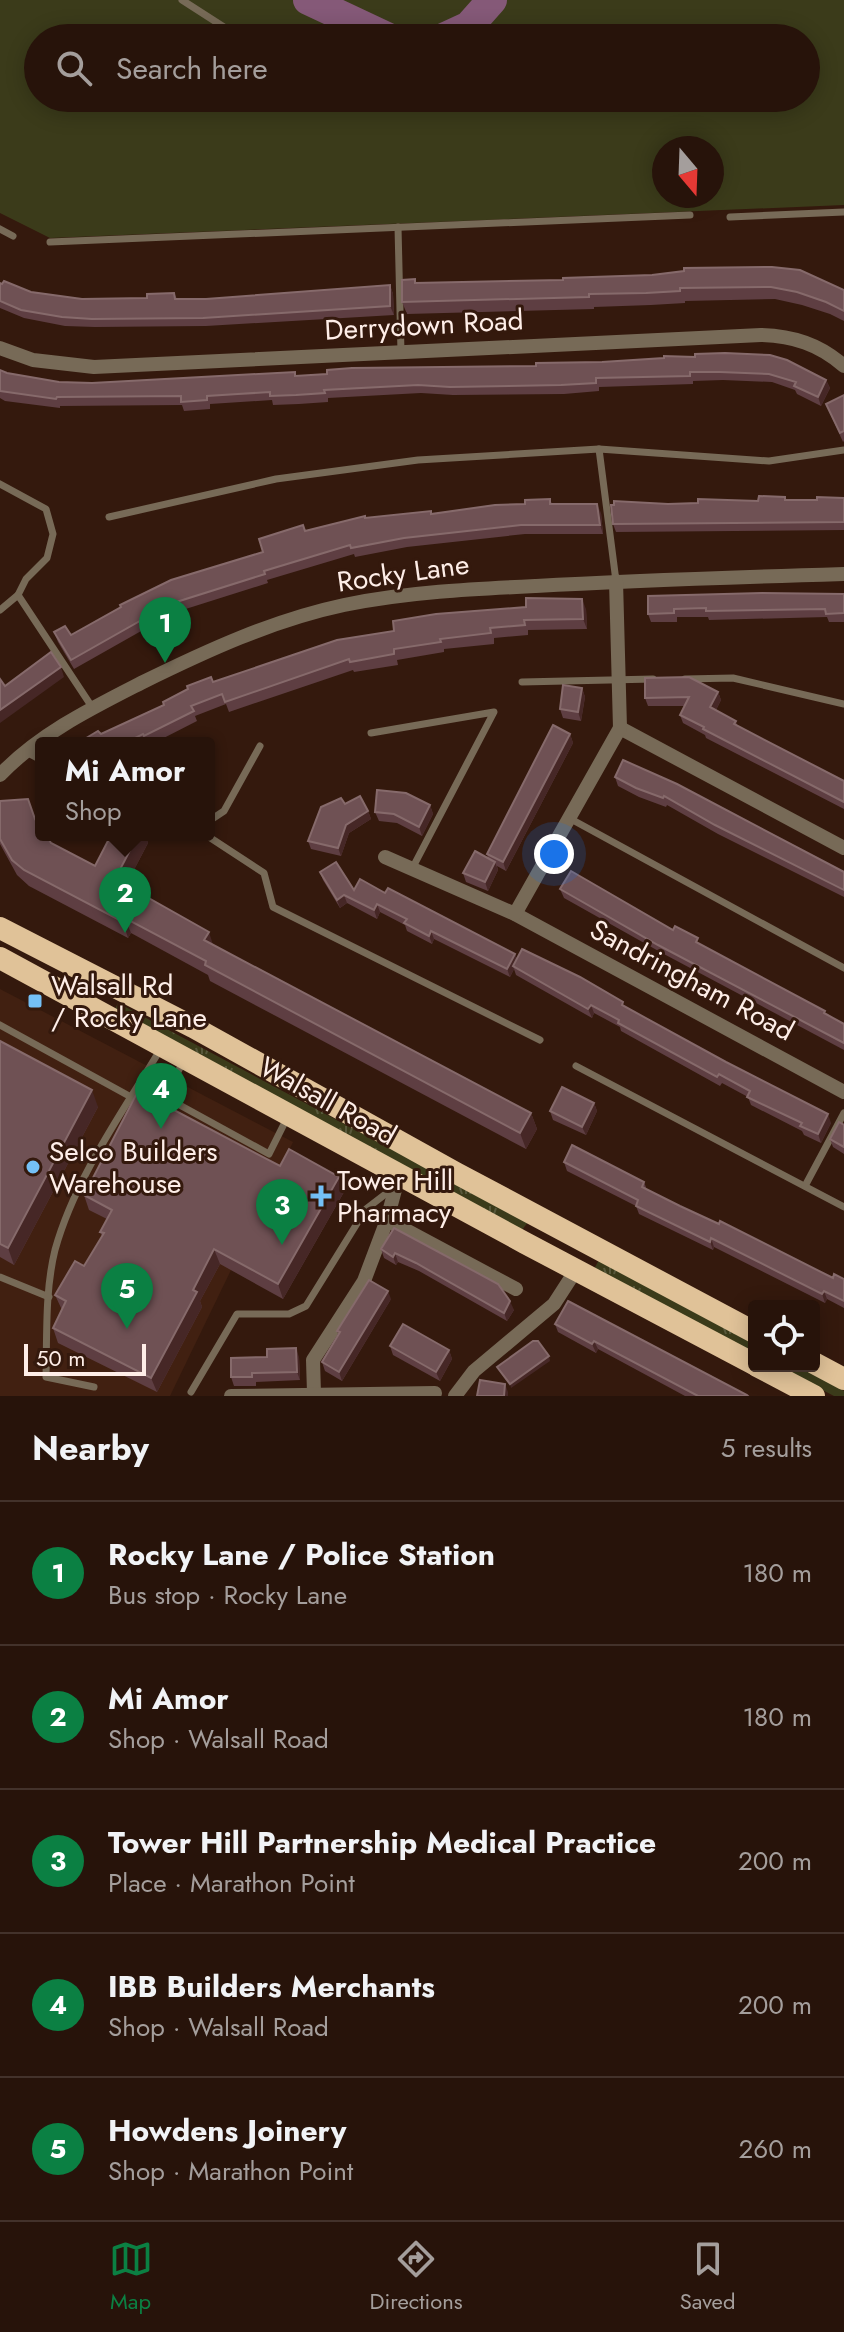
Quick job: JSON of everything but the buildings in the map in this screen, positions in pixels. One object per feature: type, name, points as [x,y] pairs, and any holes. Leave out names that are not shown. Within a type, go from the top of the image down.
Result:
[{"type":"highway","name":"Walsall Road","points":[[0,928],[193,1027],[748,1329]]},
{"type":"highway","name":"Walsall Road","points":[[0,958],[289,1114],[401,1182],[748,1361]]},
{"type":"highway","points":[[820,1366],[844,1379]]},
{"type":"highway","name":"Walsall Road","points":[[769,1372],[814,1396]]},
{"type":"street","name":"Derrydown Road","points":[[0,348],[33,360],[94,367],[761,335],[783,336],[810,343],[844,366]]},
{"type":"street","name":"Rocky Lane","points":[[48,737],[92,707],[202,653],[282,622],[343,605],[437,591],[616,581],[844,574]]},
{"type":"street","points":[[515,914],[620,728],[616,581]]},
{"type":"street","points":[[620,728],[844,848]]},
{"type":"street","name":"Rocky Lane","points":[[2,771],[35,746]]},
{"type":"street","name":"Sandringham Road","points":[[385,857],[515,914],[844,1092]]},
{"type":"street","points":[[314,1393],[313,1360],[364,1281],[401,1182]]},
{"type":"street","points":[[387,1220],[516,1289]]},
{"type":"street","points":[[455,1396],[474,1371],[554,1304],[576,1270]]},
{"type":"street","points":[[231,1396],[435,1393]]},
{"type":"lane","points":[[182,0],[219,24]]},
{"type":"lane","points":[[730,217],[844,212]]},
{"type":"lane","points":[[50,242],[690,215]]},
{"type":"lane","points":[[398,227],[401,352]]},
{"type":"lane","points":[[0,229],[13,236]]},
{"type":"lane","points":[[109,517],[276,479],[418,460],[599,449],[769,461],[844,450]]},
{"type":"lane","points":[[599,449],[616,581]]},
{"type":"lane","points":[[0,484],[46,509],[53,534],[47,558],[26,579],[18,595],[0,610]]},
{"type":"lane","points":[[18,595],[92,707]]},
{"type":"lane","points":[[676,679],[733,678],[844,704]]},
{"type":"lane","points":[[522,682],[662,679]]},
{"type":"lane","points":[[371,733],[494,712],[413,867]]},
{"type":"lane","points":[[215,817],[224,811],[260,746]]},
{"type":"lane","points":[[26,752],[35,757]]},
{"type":"lane","points":[[569,818],[844,968]]},
{"type":"lane","points":[[215,841],[264,873],[273,907],[540,1040]]},
{"type":"lane","points":[[0,1025],[131,1097]]},
{"type":"lane","points":[[94,1387],[46,1377],[49,1297],[55,1251],[95,1156],[163,1045]]},
{"type":"lane","points":[[185,1057],[165,1097],[269,1154],[289,1114]]},
{"type":"lane","points":[[576,1066],[844,1207]]},
{"type":"lane","points":[[805,1186],[844,1113]]},
{"type":"lane","points":[[191,1392],[237,1314],[289,1314],[306,1306],[366,1209],[401,1182]]},
{"type":"lane","points":[[0,1277],[49,1297]]},
{"type":"shaded area","points":[[0,989],[293,1142],[170,1396],[0,1396]]},
{"type":"green space","points":[[0,0],[844,0],[844,205],[50,238],[0,213]]},
{"type":"green space","points":[[118,1003],[528,1222],[522,1230],[114,1011]]},
{"type":"green space","points":[[599,1260],[748,1340],[748,1351],[594,1269]]},
{"type":"green space","points":[[788,1372],[809,1372],[844,1391],[844,1396],[834,1396]]},
{"type":"waterway","points":[[308,0],[359,24]]},
{"type":"waterway","points":[[471,24],[492,0]]},
{"type":"place","name":"Rocky Lane / Police Station","points":[[165,663]]},
{"type":"place","name":"Mi Amor","points":[[125,933]]},
{"type":"place","name":"Walsall Rd / Rocky Lane","points":[[35,1001]]},
{"type":"place","name":"IBB Builders Merchants","points":[[161,1129]]},
{"type":"place","name":"Selco Builders Warehouse","points":[[33,1167]]},
{"type":"place","name":"Tower Hill Pharmacy","points":[[321,1196]]},
{"type":"place","name":"Tower Hill Partnership Medical Practice","points":[[282,1245]]},
{"type":"place","name":"Howdens Joinery","points":[[127,1329]]}]
